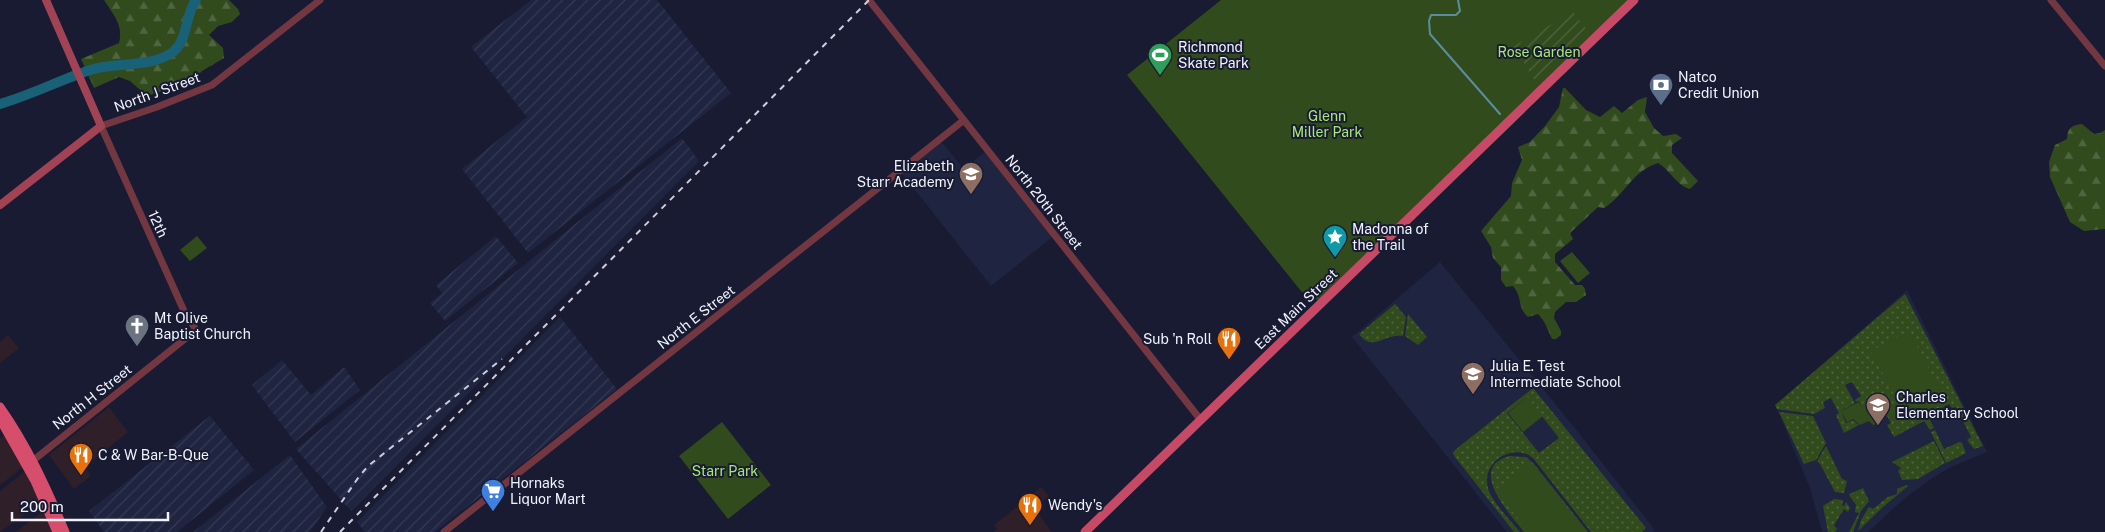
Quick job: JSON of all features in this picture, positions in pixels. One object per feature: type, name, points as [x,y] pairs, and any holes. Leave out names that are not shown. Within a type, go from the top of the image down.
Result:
[{"type":"highway","points":[[0,407],[11,423],[65,532]]},
{"type":"highway","points":[[0,419],[30,463],[56,532]]},
{"type":"main road","points":[[46,0],[101,126]]},
{"type":"main road","name":"East Main Street","points":[[1085,532],[1634,0]]},
{"type":"main road","name":"North J Street","points":[[0,205],[101,126]]},
{"type":"street","name":"North J Street","points":[[101,126],[157,107],[212,85],[320,0]]},
{"type":"street","name":"North 20th Street","points":[[869,0],[1200,419]]},
{"type":"street","points":[[2052,0],[2105,66]]},
{"type":"street","name":"North E Street","points":[[444,532],[964,120]]},
{"type":"street","name":"12th","points":[[101,126],[180,302],[196,330]]},
{"type":"street","name":"North H Street","points":[[30,463],[196,330]]},
{"type":"shaded area","points":[[531,0],[657,0],[731,93],[528,253],[462,169],[527,117],[471,47]]},
{"type":"shaded area","points":[[682,138],[699,161],[351,511],[296,449]]},
{"type":"shaded area","name":"Elizabeth Starr Academy","points":[[940,140],[964,169],[987,150],[1055,235],[991,286],[900,171]]},
{"type":"shaded area","points":[[496,236],[518,263],[445,321],[430,303],[442,293],[436,285]]},
{"type":"shaded area","name":"Julia E. Test Intermediate School","points":[[1440,262],[1655,530],[1652,532],[1507,532],[1352,337]]},
{"type":"shaded area","name":"Charles Elementary School","points":[[1907,290],[1987,452],[1949,468],[1931,479],[1904,499],[1868,532],[1822,532],[1810,488],[1775,405]]},
{"type":"shaded area","points":[[560,317],[617,389],[435,532],[365,532],[357,522]]},
{"type":"shaded area","points":[[8,335],[19,348],[0,363],[0,342]]},
{"type":"shaded area","points":[[282,360],[311,395],[344,367],[360,390],[295,442],[252,385]]},
{"type":"shaded area","points":[[109,407],[128,432],[85,467],[91,476],[74,489],[49,455]]},
{"type":"shaded area","points":[[210,416],[254,470],[177,532],[104,532],[89,511]]},
{"type":"shaded area","points":[[5,435],[23,467],[0,485],[0,438]]},
{"type":"shaded area","points":[[290,455],[327,507],[310,532],[193,532]]},
{"type":"shaded area","points":[[25,471],[41,503],[0,532],[0,491]]},
{"type":"shaded area","points":[[1041,487],[1049,496],[1034,508],[1052,532],[994,532],[997,529],[994,525]]},
{"type":"shaded area","points":[[42,512],[45,512],[55,532],[16,532]]},
{"type":"green space","points":[[104,0],[229,0],[238,9],[240,14],[232,22],[218,26],[209,35],[223,48],[224,58],[202,71],[192,81],[147,96],[130,81],[119,77],[94,88],[81,59],[119,43],[119,26]]},
{"type":"green space","name":"Glenn Miller Park","points":[[1221,0],[1634,0],[1323,303],[1301,291],[1127,75]]},
{"type":"green space","name":"Rose Garden","points":[[1573,12],[1587,30],[1535,81],[1514,46]]},
{"type":"green space","points":[[1563,88],[1586,110],[1600,117],[1614,106],[1622,113],[1638,100],[1647,97],[1645,112],[1654,128],[1663,136],[1676,134],[1682,138],[1672,145],[1672,153],[1698,181],[1690,189],[1685,187],[1658,163],[1635,177],[1618,197],[1604,208],[1598,207],[1570,233],[1573,239],[1555,254],[1555,262],[1575,285],[1582,285],[1586,295],[1576,302],[1566,302],[1555,312],[1554,318],[1561,331],[1561,335],[1556,339],[1552,339],[1538,314],[1528,317],[1522,310],[1516,290],[1513,286],[1506,287],[1501,280],[1501,267],[1493,258],[1491,247],[1481,231],[1511,196],[1512,183],[1522,160],[1518,147],[1530,142],[1545,126],[1559,107]]},
{"type":"green space","points":[[2082,124],[2094,134],[2105,130],[2105,229],[2084,231],[2070,222],[2050,177],[2049,162],[2055,145],[2067,139],[2071,128]]},
{"type":"green space","points":[[197,236],[207,248],[190,261],[180,250]]},
{"type":"green space","points":[[1572,252],[1590,273],[1578,283],[1560,261]]},
{"type":"green space","points":[[1905,294],[1983,446],[1974,449],[1967,440],[1971,437],[1956,407],[1952,408],[1949,404],[1932,414],[1934,418],[1930,420],[1934,428],[1930,430],[1924,421],[1894,437],[1887,425],[1891,423],[1887,416],[1883,417],[1884,420],[1879,422],[1872,403],[1862,407],[1859,401],[1856,402],[1855,400],[1861,396],[1852,382],[1845,385],[1855,403],[1841,411],[1846,423],[1853,420],[1859,425],[1844,433],[1836,415],[1839,413],[1831,398],[1823,402],[1825,408],[1814,414],[1777,409],[1775,405]]},
{"type":"green space","points":[[1395,304],[1406,317],[1403,336],[1369,342],[1359,334]]},
{"type":"green space","points":[[1408,314],[1427,337],[1418,345],[1405,336]]},
{"type":"green space","points":[[1909,331],[1946,401],[1908,421],[1871,351]]},
{"type":"green space","points":[[1533,388],[1646,528],[1642,532],[1591,532],[1533,458],[1517,452],[1500,457],[1489,470],[1487,479],[1488,488],[1493,499],[1520,532],[1514,532],[1455,457],[1453,453]],"holes":[[[1527,397],[1559,438],[1539,453],[1507,413]]]},
{"type":"green space","points":[[1527,397],[1543,416],[1523,432],[1508,413]]},
{"type":"green space","points":[[1859,402],[1862,407],[1872,403],[1879,423],[1873,425],[1869,421],[1860,425],[1853,419],[1847,422],[1841,411]]},
{"type":"green space","points":[[1894,403],[1899,406],[1903,415],[1892,420],[1886,408]]},
{"type":"green space","points":[[1779,412],[1813,416],[1826,443],[1816,460],[1804,464]]},
{"type":"green space","name":"Starr Park","points":[[722,422],[771,485],[728,519],[679,456]]},
{"type":"green space","points":[[1935,430],[1944,449],[1959,442],[1962,443],[1966,453],[1946,463],[1931,432]]},
{"type":"green space","points":[[1934,441],[1945,463],[1918,479],[1902,480],[1898,471],[1901,468],[1892,462]]},
{"type":"green space","points":[[1826,446],[1842,479],[1847,481],[1844,493],[1835,492],[1817,461]]},
{"type":"green space","points":[[1509,456],[1526,457],[1534,464],[1588,532],[1524,532],[1502,504],[1491,481],[1491,471],[1497,462]]},
{"type":"green space","points":[[1530,462],[1587,532],[1529,532],[1495,490]]},
{"type":"green space","points":[[1908,486],[1858,531],[1861,520],[1869,507],[1873,509],[1888,497],[1897,494],[1897,489]]},
{"type":"green space","points":[[1863,488],[1869,501],[1861,511],[1853,532],[1849,532],[1859,513],[1855,512],[1856,505],[1849,495]]},
{"type":"green space","points":[[1834,499],[1843,500],[1842,505],[1844,506],[1846,502],[1850,508],[1848,512],[1844,509],[1834,525],[1837,529],[1835,532],[1828,532],[1823,506]]},
{"type":"waterway","points":[[0,104],[100,67],[143,63],[164,57],[178,47],[192,6],[196,0]]},
{"type":"waterway","points":[[1458,0],[1460,11],[1456,15],[1431,15],[1429,21],[1430,34],[1500,114]]},
{"type":"railway","points":[[340,532],[869,0]]},
{"type":"railway","points":[[321,532],[368,466],[502,359]]},
{"type":"place","name":"Richmond Skate Park","points":[[1160,76]]},
{"type":"place","name":"Natco Credit Union","points":[[1661,106]]},
{"type":"place","name":"Elizabeth Starr Academy","points":[[971,195]]},
{"type":"place","name":"Madonna of the Trail","points":[[1335,258]]},
{"type":"place","name":"Mt Olive Baptist Church","points":[[137,347]]},
{"type":"place","name":"Sub 'n Roll","points":[[1229,360]]},
{"type":"place","name":"Julia E. Test Intermediate School","points":[[1473,395]]},
{"type":"place","name":"Charles Elementary School","points":[[1878,426]]},
{"type":"place","name":"C & W Bar-B-Que","points":[[81,476]]},
{"type":"place","name":"Hornaks Liquor Mart","points":[[493,512]]},
{"type":"place","name":"Wendy's","points":[[1030,526]]}]
